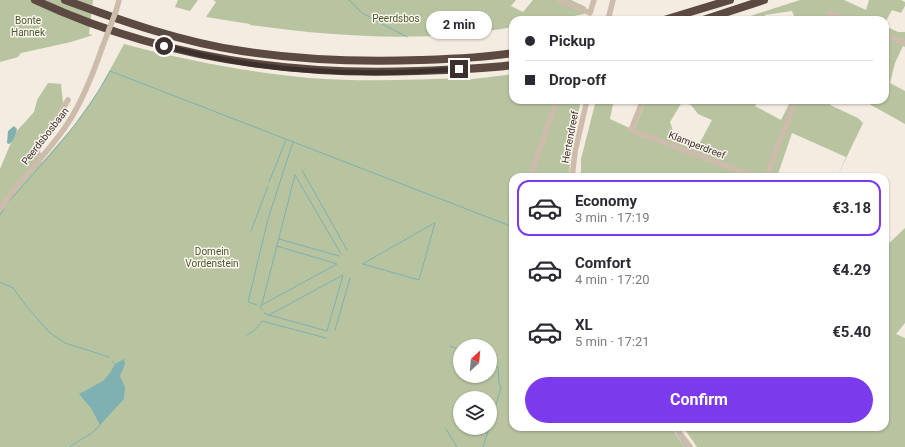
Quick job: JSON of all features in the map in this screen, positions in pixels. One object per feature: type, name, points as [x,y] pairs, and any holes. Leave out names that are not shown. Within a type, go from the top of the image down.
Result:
[{"type":"highway","points":[[35,0],[108,30],[187,51],[238,62],[332,72],[443,70],[509,64]]},
{"type":"highway","points":[[65,0],[112,18],[197,42],[241,51],[285,57],[389,61],[441,59],[509,53]]},
{"type":"highway","points":[[678,16],[730,0]]},
{"type":"highway","points":[[715,16],[764,0]]},
{"type":"street","name":"Peerdsbosbaan","points":[[0,209],[20,182],[68,124],[81,102],[120,0]]},
{"type":"street","points":[[559,0],[590,13],[594,0]]},
{"type":"street","points":[[609,16],[613,0]]},
{"type":"street","points":[[829,16],[830,13],[837,16]]},
{"type":"street","points":[[889,36],[904,41]]},
{"type":"street","points":[[41,157],[36,152],[68,100]]},
{"type":"street","points":[[531,173],[557,104]]},
{"type":"street","name":"Hertendreef","points":[[572,173],[575,152],[586,104]]},
{"type":"street","name":"Klamperdreef","points":[[641,104],[631,130],[745,173]]},
{"type":"street","points":[[768,173],[794,104]]},
{"type":"street","points":[[679,431],[690,447]]},
{"type":"green space","name":"Bonte Hannek","points":[[0,0],[93,0],[89,34],[93,35],[71,42],[21,53],[18,57],[0,62]]},
{"type":"green space","points":[[178,0],[198,0],[190,11],[175,7]]},
{"type":"green space","name":"Peerdsbos","points":[[213,0],[516,0],[511,6],[523,12],[533,0],[571,0],[586,7],[584,14],[574,16],[509,16],[509,28],[480,32],[414,37],[315,33],[250,25],[206,17],[216,2]]},
{"type":"green space","points":[[800,0],[844,0],[866,10],[869,0],[901,0],[905,2],[905,6],[901,13],[892,10],[889,16],[794,16],[792,11],[765,16],[750,16]]},
{"type":"green space","points":[[889,28],[898,32],[905,32],[905,47],[903,46],[895,63],[890,83],[905,91],[905,124],[870,104],[889,104]]},
{"type":"green space","name":"Domein Vordenstein","points":[[124,44],[215,65],[309,78],[406,80],[464,78],[465,80],[509,74],[509,104],[580,104],[571,148],[569,173],[509,173],[509,431],[674,431],[685,447],[0,447],[0,169],[15,133],[34,112],[37,100],[48,83],[61,84],[63,103],[36,152],[42,162],[73,127],[99,90]]},
{"type":"green space","points":[[595,104],[613,104],[610,119],[634,130],[644,104],[681,104],[670,122],[676,140],[696,150],[712,120],[698,114],[691,105],[688,104],[756,104],[755,106],[781,120],[789,104],[830,104],[858,118],[863,123],[839,173],[846,157],[792,133],[778,173],[581,173],[581,159]]},
{"type":"green space","points":[[905,228],[905,323],[896,334],[905,338],[905,447],[697,447],[686,431],[889,431],[889,243]]},
{"type":"water","points":[[14,126],[17,129],[13,140],[9,144],[7,143],[8,131]]},
{"type":"water","points":[[124,359],[125,364],[120,376],[125,387],[124,399],[100,425],[91,408],[79,394],[103,381],[115,364]]},
{"type":"waterway","points":[[349,0],[362,13],[407,37]]},
{"type":"waterway","points":[[9,201],[64,139],[100,89],[110,71],[509,225]]},
{"type":"waterway","points":[[269,182],[286,140]]},
{"type":"waterway","points":[[257,305],[248,302],[268,219],[293,142]]},
{"type":"waterway","points":[[302,170],[347,250]]},
{"type":"waterway","points":[[295,175],[341,254]]},
{"type":"waterway","points":[[262,304],[295,175]]},
{"type":"waterway","points":[[251,231],[268,186]]},
{"type":"waterway","points":[[0,215],[4,209]]},
{"type":"waterway","points":[[435,223],[419,280],[363,264],[435,223]]},
{"type":"waterway","points":[[279,239],[339,256]]},
{"type":"waterway","points":[[262,310],[260,306],[337,264],[277,246]]},
{"type":"waterway","points":[[264,313],[269,315],[327,331],[343,275],[269,315]]},
{"type":"waterway","points":[[335,330],[350,278]]},
{"type":"waterway","points":[[0,282],[13,288],[49,332],[65,343],[109,357]]},
{"type":"waterway","points":[[247,335],[255,330],[262,321],[326,338]]},
{"type":"waterway","points":[[112,361],[115,364]]},
{"type":"waterway","points":[[497,366],[501,388],[497,401]]},
{"type":"waterway","points":[[69,447],[92,433],[100,425]]},
{"type":"waterway","points":[[446,429],[457,447]]},
{"type":"waterway","points":[[677,434],[686,447]]},
{"type":"waterway","points":[[483,447],[487,435]]},
{"type":"route","points":[[164,46],[238,62],[332,72],[390,72],[459,69]]}]
